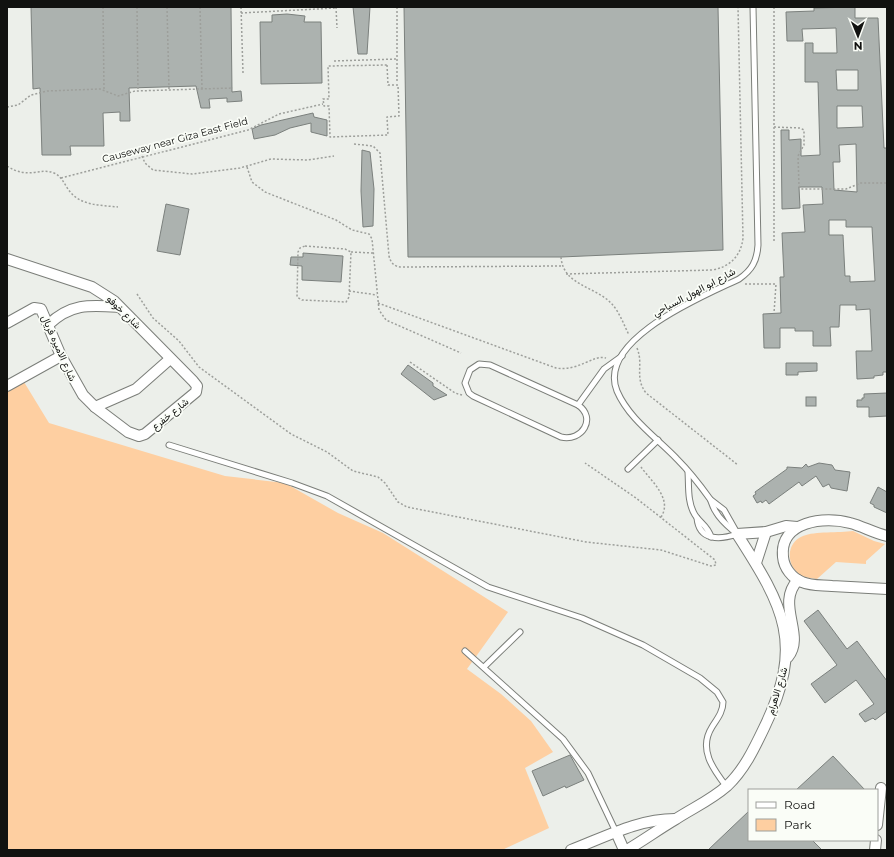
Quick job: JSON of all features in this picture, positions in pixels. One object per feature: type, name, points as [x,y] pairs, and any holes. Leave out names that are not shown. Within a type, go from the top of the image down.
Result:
[{"type":"street","name":"شارع خوفو","points":[[7,259],[92,287],[109,296],[170,360],[193,381],[197,389]]},
{"type":"street","points":[[48,325],[65,312],[79,307],[93,305],[119,307]]},
{"type":"street","name":"شارع الاميره فريال","points":[[7,323],[34,308],[38,308],[42,311],[61,356],[79,390],[95,407],[128,432],[139,436]]},
{"type":"street","points":[[7,386],[61,356]]},
{"type":"street","points":[[95,407],[136,389],[170,360]]},
{"type":"street","name":"شارع خفرع","points":[[139,436],[148,432],[195,394],[197,389]]},
{"type":"street","points":[[737,534],[766,532],[780,527],[797,527],[818,521],[839,521],[887,536]]},
{"type":"street","points":[[797,527],[786,540],[783,551],[786,568],[798,580],[810,584],[887,589]]},
{"type":"street","points":[[756,563],[766,532]]},
{"type":"street","name":"شارع الاهرام","points":[[627,850],[675,819],[707,801],[726,786],[747,762],[770,716],[782,682],[787,658],[786,636],[781,615],[756,563],[737,534]]},
{"type":"street","points":[[787,658],[794,645],[789,594],[798,580]]},
{"type":"street","points":[[878,816],[881,788]]},
{"type":"street","name":"شارع الاهرام","points":[[576,849],[616,832],[646,822],[675,819]]},
{"type":"street","points":[[616,832],[624,850]]},
{"type":"lane","name":"شارع ابو الهول السياحي","points":[[737,534],[721,520],[711,500],[688,472],[630,411],[617,390],[615,378],[617,366],[622,356],[633,342],[669,314],[739,279],[748,273],[754,265],[758,245],[753,7]]},
{"type":"lane","points":[[578,405],[597,377],[622,356]]},
{"type":"lane","points":[[484,364],[578,405],[586,414],[585,428],[574,438],[565,438],[474,396],[466,388],[466,377],[474,366],[484,364]]},
{"type":"lane","points":[[628,469],[658,440]]},
{"type":"lane","points":[[169,445],[292,483],[328,496],[488,587],[602,626],[643,645],[691,672],[717,692],[723,702],[721,713],[709,732],[706,744],[708,758],[716,774],[726,786]]},
{"type":"lane","points":[[688,472],[689,500],[697,518],[706,526],[711,537],[722,539],[737,534]]},
{"type":"lane","name":"شارع ابو الهول السياحي","points":[[711,500],[724,510],[732,521],[737,534]]},
{"type":"lane","points":[[484,667],[520,632]]},
{"type":"lane","points":[[465,650],[563,739],[588,773],[616,832]]},
{"type":"path","points":[[103,7],[104,90]]},
{"type":"path","points":[[137,7],[138,91]]},
{"type":"path","points":[[167,7],[169,90]]},
{"type":"path","points":[[200,7],[202,89]]},
{"type":"path","points":[[241,7],[243,73]]},
{"type":"path","points":[[396,7],[396,81]]},
{"type":"path","points":[[566,274],[712,270],[724,267],[738,255],[743,238],[738,7]]},
{"type":"path","points":[[774,7],[774,242]]},
{"type":"path","points":[[241,13],[336,8],[337,28]]},
{"type":"path","points":[[334,61],[397,59]]},
{"type":"path","points":[[388,65],[388,85],[398,85],[398,116],[387,116],[388,135],[330,137],[329,106],[324,106],[324,104],[323,99],[329,99],[328,66],[388,65]]},
{"type":"path","points":[[7,107],[18,105],[31,95],[41,91],[104,90],[118,96],[138,91],[233,88]]},
{"type":"path","name":"Causeway near Giza East Field","points":[[61,178],[248,130],[279,114],[324,104]]},
{"type":"path","points":[[774,127],[800,128],[804,130],[805,142],[798,156],[799,186],[801,189],[846,189],[861,183],[887,183]]},
{"type":"path","points":[[354,144],[371,145],[380,153],[389,256],[395,266],[403,268],[561,266]]},
{"type":"path","points":[[142,156],[145,164],[150,169],[168,173],[204,174],[247,166],[271,159],[308,160],[334,156]]},
{"type":"path","points":[[7,166],[23,173],[52,172],[61,178],[72,195],[82,202],[118,208]]},
{"type":"path","points":[[247,166],[252,182],[265,192],[336,220],[352,230],[367,232],[372,239],[380,313],[386,320],[461,352]]},
{"type":"path","points":[[351,252],[348,300],[343,304],[302,300],[297,297],[298,252],[300,248],[305,246],[345,249],[351,252],[373,253]]},
{"type":"path","points":[[561,257],[561,266],[566,274],[573,280],[611,303],[640,353],[639,379],[646,393],[738,465]]},
{"type":"path","points":[[741,284],[776,284],[774,313]]},
{"type":"path","points":[[349,291],[377,295]]},
{"type":"path","points":[[137,294],[150,315],[179,341],[199,367],[290,434],[327,452],[353,471],[378,477],[385,483],[398,502],[407,507],[586,542],[661,550],[711,566],[716,565],[715,560],[660,517],[585,463]]},
{"type":"path","points":[[378,304],[556,368],[574,368],[601,357],[613,362]]},
{"type":"path","points":[[410,362],[455,393],[474,396]]},
{"type":"path","points":[[636,461],[664,499],[665,509],[660,517]]},
{"type":"green space","points":[[24,382],[49,423],[225,476],[285,483],[338,513],[383,533],[508,612],[467,669],[501,694],[531,721],[553,752],[525,768],[549,828],[502,850],[7,850],[7,391]]},
{"type":"green space","points":[[853,531],[874,541],[885,544],[866,561],[866,564],[836,562],[817,579],[802,576],[793,567],[790,555],[793,544],[797,539],[814,533]]},
{"type":"building","points":[[31,7],[231,7],[232,92],[241,91],[242,101],[227,102],[227,98],[209,99],[210,108],[201,108],[196,86],[129,88],[130,121],[120,121],[120,112],[103,113],[104,146],[70,146],[71,155],[42,155],[40,88],[33,89]]},
{"type":"building","points":[[353,7],[370,7],[367,54],[358,54]]},
{"type":"building","points":[[404,7],[718,7],[723,250],[561,257],[408,257]]},
{"type":"building","points":[[855,7],[855,18],[878,18],[884,148],[887,148],[887,372],[883,372],[883,375],[874,376],[874,378],[857,379],[856,351],[872,351],[870,309],[856,310],[856,305],[840,305],[839,327],[830,327],[831,346],[813,346],[813,331],[795,331],[795,328],[780,328],[780,348],[764,348],[763,314],[781,313],[780,277],[784,277],[782,233],[805,232],[803,205],[823,204],[822,187],[799,187],[800,208],[782,209],[781,130],[789,130],[789,140],[801,139],[801,156],[820,155],[818,82],[805,82],[805,43],[813,43],[813,53],[837,53],[836,28],[802,29],[803,41],[787,41],[786,12],[814,11],[814,8]],"holes":[[[836,70],[858,70],[858,90],[837,90]],[[837,106],[862,106],[863,127],[837,128]],[[856,144],[857,192],[834,190],[833,162],[840,162],[839,145]],[[829,220],[846,220],[846,227],[872,227],[875,281],[850,282],[850,276],[845,276],[843,235],[829,235]]]},
{"type":"building","points":[[287,14],[305,16],[304,22],[321,22],[322,83],[261,84],[260,22],[272,22],[272,15]]},
{"type":"building","points":[[313,113],[314,117],[327,120],[327,136],[311,132],[311,123],[290,128],[275,135],[254,139],[252,129],[261,125]]},
{"type":"building","points":[[362,150],[370,152],[374,189],[373,226],[363,227],[361,191]]},
{"type":"building","points":[[166,204],[189,209],[180,255],[157,251]]},
{"type":"building","points":[[303,253],[343,256],[341,282],[302,280],[302,266],[290,265],[291,257],[303,257]]},
{"type":"building","points":[[786,363],[817,363],[817,371],[798,372],[798,375],[786,375]]},
{"type":"building","points":[[408,365],[433,383],[433,386],[447,395],[434,400],[401,374]]},
{"type":"building","points":[[887,393],[887,416],[869,417],[869,407],[857,407],[857,400],[862,400],[862,398],[864,398],[864,394]]},
{"type":"building","points":[[806,397],[816,397],[816,406],[806,406]]},
{"type":"building","points":[[819,463],[832,465],[835,470],[850,472],[847,491],[831,488],[829,484],[823,487],[816,476],[802,486],[799,482],[769,504],[766,500],[762,503],[761,501],[757,503],[753,496],[756,494],[755,492],[787,469],[787,467],[802,468],[806,464],[808,467]]},
{"type":"building","points":[[878,487],[887,492],[887,513],[874,507],[874,505],[870,503]]},
{"type":"building","points":[[818,610],[847,649],[857,641],[887,681],[887,711],[875,720],[873,718],[865,722],[859,714],[874,704],[856,680],[825,703],[811,684],[837,665],[804,621]]},
{"type":"building","points":[[570,755],[584,780],[566,788],[565,786],[543,796],[532,771]]},
{"type":"building","points":[[833,756],[864,789],[797,789]]},
{"type":"building","points":[[748,812],[748,841],[813,841],[822,850],[708,850]]}]
